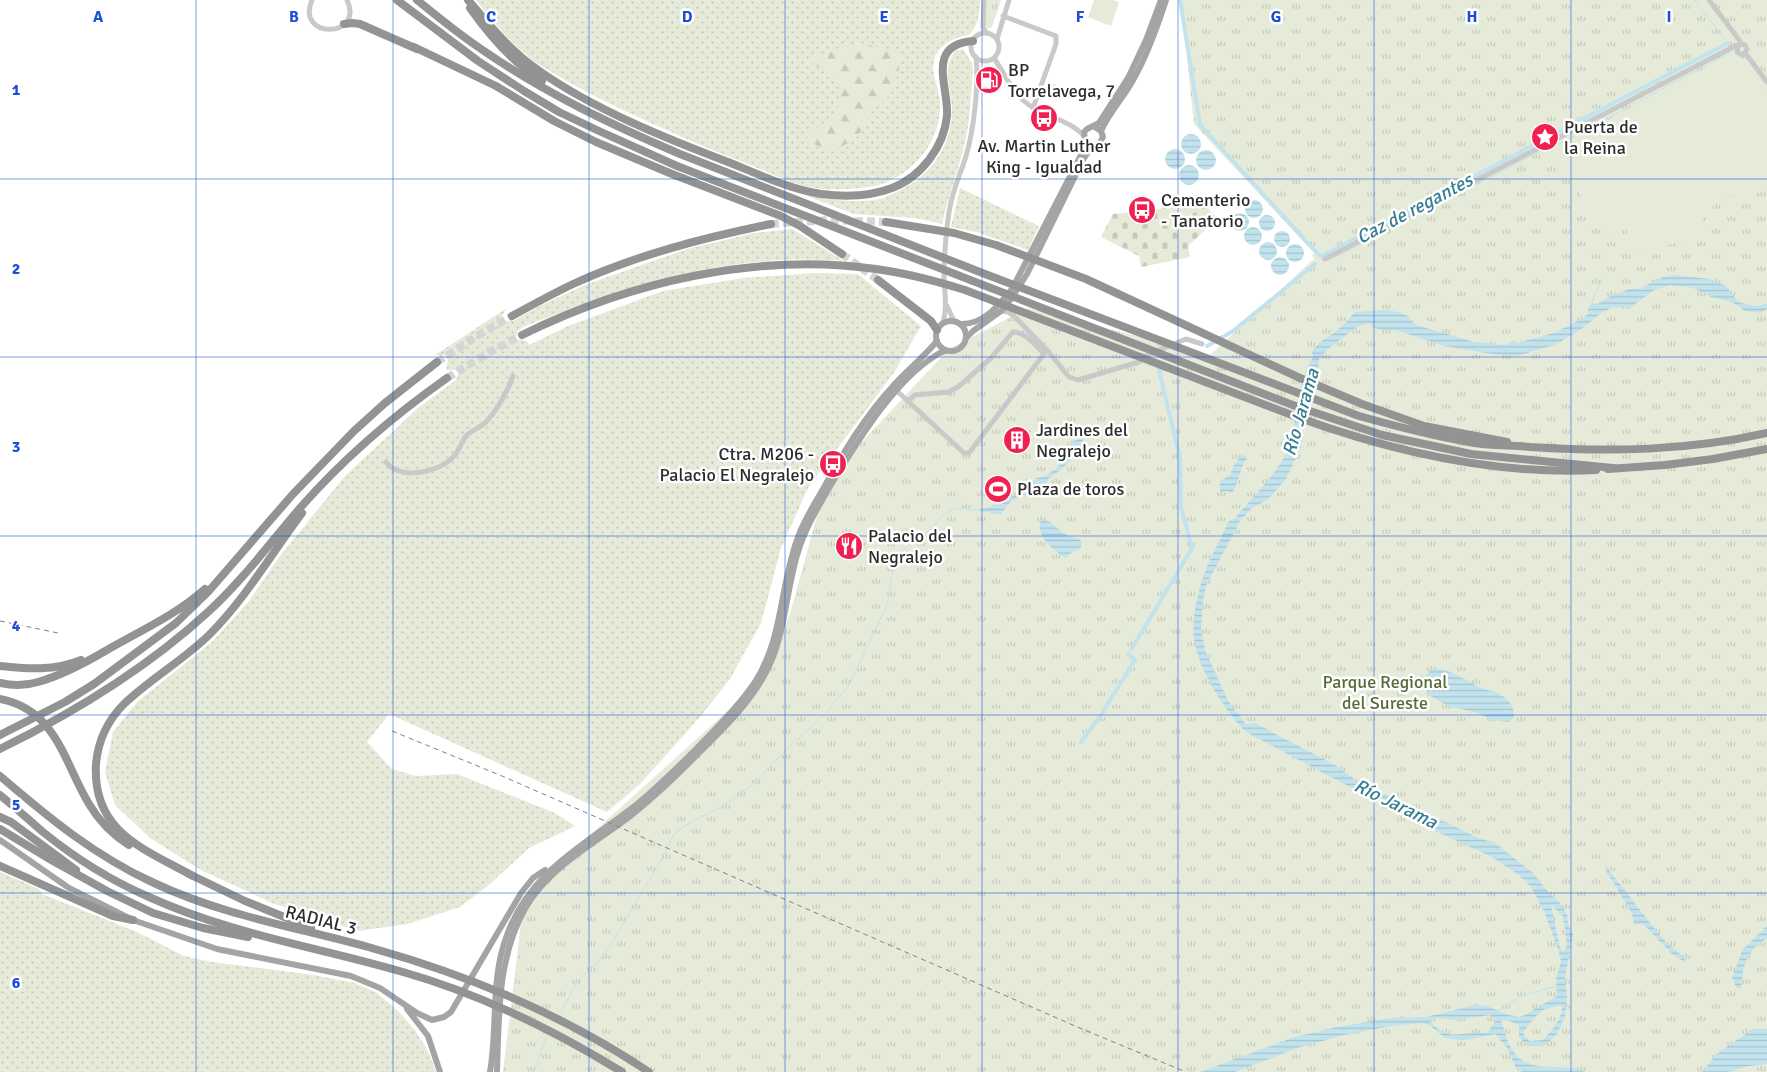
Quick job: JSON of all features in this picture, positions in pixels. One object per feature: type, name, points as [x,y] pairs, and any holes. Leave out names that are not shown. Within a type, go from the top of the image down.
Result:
[{"type":"highway","points":[[397,0],[470,56],[524,91],[559,112],[636,148],[1289,403],[1355,427],[1421,445],[1471,454],[1613,468]]},
{"type":"highway","points":[[417,0],[484,52],[567,101],[680,154],[1199,356],[1359,416],[1423,433],[1471,443],[1571,449],[1639,449],[1711,442],[1767,433]]},
{"type":"highway","points":[[464,0],[493,39],[533,76],[558,92],[567,101]]},
{"type":"highway","points":[[468,0],[498,35],[517,53],[538,70],[589,100],[685,146],[760,175],[801,189],[839,196],[862,196],[894,187],[913,176],[927,162],[940,140],[946,118],[947,100],[942,68],[943,61],[950,48],[975,38]]},
{"type":"highway","points":[[344,24],[360,24],[512,88],[524,91]]},
{"type":"highway","points":[[414,47],[496,86],[554,121],[596,142],[781,216],[800,226],[842,254]]},
{"type":"highway","points":[[886,222],[930,228],[996,245],[1086,279],[1300,378],[1362,404],[1424,426],[1526,446]]},
{"type":"highway","points":[[512,316],[573,284],[638,259],[700,240],[771,224]]},
{"type":"highway","points":[[522,335],[553,320],[618,296],[656,285],[729,270],[768,266],[823,264],[878,269],[939,282],[989,298],[1288,414],[1352,437],[1419,454],[1512,468],[1595,470],[1665,465],[1767,449]]},
{"type":"highway","points":[[878,280],[939,328]]},
{"type":"highway","points":[[0,735],[65,702],[94,684],[156,639],[196,605],[293,494],[354,431],[385,403],[437,362]]},
{"type":"highway","points":[[0,749],[70,713],[102,694],[158,654],[208,612],[232,588],[300,508],[346,459],[398,414],[447,378]]},
{"type":"highway","points":[[193,876],[138,846],[120,831],[108,817],[100,798],[96,777],[97,759],[104,732],[114,714],[125,703],[201,642],[228,616],[250,588],[295,522],[346,459]]},
{"type":"highway","points":[[0,683],[18,686],[37,683],[93,660],[184,606],[226,572]]},
{"type":"highway","points":[[0,666],[40,669],[74,663],[106,651]]},
{"type":"highway","points":[[0,699],[22,707],[51,731],[63,750],[88,802],[96,815],[114,835],[151,858],[277,915],[411,959]]},
{"type":"highway","name":"RADIAL 3","points":[[0,776],[52,821],[109,860],[154,883],[211,906],[254,919],[334,938],[439,968],[499,992],[558,1019],[649,1072]]},
{"type":"highway","name":"RADIAL 3","points":[[0,795],[67,850],[148,897],[209,921],[396,970],[481,999],[540,1026],[622,1072]]},
{"type":"highway","points":[[0,817],[10,822],[73,868],[108,888],[154,911],[203,928]]},
{"type":"highway","points":[[0,829],[52,861],[130,902],[166,918],[203,928],[323,952]]},
{"type":"highway","points":[[0,866],[113,916],[133,920]]},
{"type":"main road","points":[[0,840],[68,888],[133,920],[217,949],[351,976],[373,985],[417,1013],[432,1020],[448,1015],[521,893],[534,878],[648,795],[730,714],[747,694],[764,666],[772,645],[790,560],[804,523],[836,466],[868,418],[892,387],[937,341],[939,328],[948,322],[972,323],[988,314],[1012,289],[1083,152],[1084,139],[1090,128],[1099,123],[1128,78],[1149,34],[1161,0]]},
{"type":"main road","points":[[966,338],[1001,311],[1012,299],[1027,274],[1084,158],[1092,146],[1102,141],[1102,131],[1143,60],[1166,0]]},
{"type":"main road","points":[[1090,128],[1102,131]]},
{"type":"main road","points":[[1084,139],[1092,146]]},
{"type":"main road","points":[[937,341],[946,350],[953,351],[964,345],[965,331],[957,323]]},
{"type":"main road","points":[[497,1072],[500,1000],[504,963],[511,938],[526,908],[546,881],[566,862],[651,799],[725,726],[755,692],[766,674],[777,646],[797,554],[809,525],[858,440],[897,390],[922,366],[946,350]]},
{"type":"main road","points":[[490,1072],[499,963],[506,935],[529,893],[548,871],[563,858]]},
{"type":"main road","points":[[399,1001],[422,1026],[428,1036],[441,1072]]},
{"type":"street","points":[[312,0],[310,15],[316,26],[322,29],[334,30],[344,24],[350,14],[348,1]]},
{"type":"street","points":[[984,0],[983,27],[997,39]]},
{"type":"street","points":[[976,57],[983,61],[994,58],[999,49],[997,39],[1009,0]]},
{"type":"street","points":[[1709,0],[1740,41],[1737,52],[1740,54],[1745,53],[1767,82]]},
{"type":"street","points":[[939,328],[945,317],[946,303],[943,288],[947,222],[953,194],[968,148],[978,70],[976,57],[972,49],[983,12]]},
{"type":"street","points":[[1003,16],[1056,36],[1056,44],[1033,108]]},
{"type":"street","points":[[975,38],[995,30],[1000,25]]},
{"type":"street","points":[[1325,259],[1739,45]]},
{"type":"street","points":[[994,58],[1023,100],[1033,108],[1072,127],[1084,139]]},
{"type":"street","points":[[978,70],[983,61]]},
{"type":"street","points":[[1072,127],[1090,128]]},
{"type":"street","points":[[1012,299],[1010,306],[1013,315]]},
{"type":"street","points":[[946,303],[957,323]]},
{"type":"street","points":[[1001,311],[1013,315],[1069,377],[1078,380],[1139,362],[1147,355],[1186,339],[1202,344]]},
{"type":"street","points":[[908,401],[915,395],[949,392],[990,359],[1013,332],[1026,336],[1046,352]]},
{"type":"street","points":[[897,390],[964,453],[969,452],[1046,352]]},
{"type":"street","points":[[386,462],[393,469],[407,473],[420,472],[444,464],[454,457],[465,436],[485,423],[504,397],[513,376]]},
{"type":"green space","points":[[476,0],[980,0],[980,10],[975,27],[969,35],[947,43],[934,59],[934,75],[940,100],[939,117],[936,130],[925,152],[907,170],[885,183],[863,188],[822,189],[801,185],[781,178],[684,138],[588,93],[532,60],[501,30]]},
{"type":"green space","points":[[986,0],[1001,0],[992,27],[988,29],[985,25]]},
{"type":"green space","points":[[1094,0],[1113,0],[1119,2],[1111,26],[1088,17]]},
{"type":"green space","name":"Parque Regional del Sureste","points":[[1181,0],[1767,0],[1767,1072],[503,1072],[522,915],[537,883],[752,689],[790,614],[827,479],[949,349],[1028,308],[1210,355],[1314,259],[1312,255],[1314,253],[1194,124]]},
{"type":"green space","points":[[860,43],[891,50],[901,56],[894,88],[885,101],[872,108],[862,130],[848,143],[832,151],[806,141],[810,132],[835,117],[843,86],[837,79],[810,61],[825,54]]},
{"type":"green space","points":[[963,49],[973,68],[970,113],[964,146],[942,224],[916,218],[854,214],[804,195],[852,201],[880,199],[906,187],[927,171],[943,149],[948,137],[952,110],[948,80],[949,65],[955,51]]},
{"type":"green space","points":[[1734,52],[1767,95],[1767,188],[1758,193],[1731,196],[1720,200],[1710,210],[1697,229],[1687,239],[1678,243],[1638,250],[1625,228],[1604,238],[1557,151],[1560,144],[1649,99]]},
{"type":"green space","points":[[1048,82],[1069,90],[1067,95],[1046,88]]},
{"type":"green space","points":[[960,188],[1039,226],[1028,250],[976,232],[951,227]]},
{"type":"green space","points":[[1197,195],[1217,219],[1188,246],[1190,257],[1141,267],[1139,256],[1101,237],[1113,214],[1159,209]]},
{"type":"green space","points":[[1199,213],[1205,219],[1194,228],[1189,222]]},
{"type":"green space","points":[[1156,228],[1148,241],[1141,242],[1140,232]]},
{"type":"green space","points":[[792,229],[844,261],[802,259],[761,261],[680,274],[601,297],[562,311],[523,327],[518,331],[515,339],[527,341],[529,345],[568,326],[663,291],[744,278],[816,273],[858,274],[921,326],[895,371],[808,488],[781,548],[761,623],[730,679],[700,717],[640,784],[607,812],[389,714],[367,742],[392,769],[416,776],[457,774],[555,813],[575,826],[529,848],[489,885],[460,907],[407,924],[358,931],[272,903],[199,869],[150,838],[115,805],[105,772],[113,732],[137,702],[212,642],[249,601],[280,556],[345,476],[418,408],[456,380],[459,373],[456,370],[446,370],[448,360],[444,355],[435,355],[507,308],[502,315],[504,321],[513,321],[585,285],[687,249],[754,233]]},
{"type":"green space","points":[[0,872],[39,889],[42,894],[137,932],[184,956],[212,962],[314,975],[355,983],[377,993],[397,1010],[415,1030],[429,1053],[436,1072],[0,1072]]},
{"type":"water","points":[[1191,134],[1198,137],[1201,144],[1198,151],[1191,154],[1184,151],[1181,144],[1184,137]]},
{"type":"water","points":[[1175,149],[1182,152],[1185,159],[1182,166],[1175,169],[1168,166],[1165,159],[1168,152]]},
{"type":"water","points":[[1206,150],[1213,153],[1216,160],[1213,167],[1206,170],[1199,167],[1196,160],[1199,153]]},
{"type":"water","points":[[1189,165],[1196,168],[1199,175],[1196,182],[1189,185],[1182,182],[1179,175],[1182,168]]},
{"type":"water","points":[[1254,200],[1260,203],[1263,209],[1260,215],[1254,218],[1248,215],[1245,209],[1248,203]]},
{"type":"water","points":[[1240,213],[1246,216],[1249,222],[1246,228],[1240,231],[1234,228],[1231,222],[1234,216]]},
{"type":"water","points":[[1264,215],[1270,215],[1275,220],[1273,229],[1264,231],[1259,226],[1259,220]]},
{"type":"water","points":[[1253,227],[1259,230],[1262,236],[1259,242],[1253,245],[1247,242],[1244,236],[1247,230]]},
{"type":"water","points":[[1279,231],[1285,231],[1290,236],[1288,245],[1279,247],[1274,242],[1274,236]]},
{"type":"water","points":[[1268,242],[1274,245],[1277,251],[1274,257],[1268,260],[1262,257],[1259,251],[1262,245]]},
{"type":"water","points":[[1295,244],[1301,247],[1304,253],[1301,259],[1295,262],[1289,259],[1286,253],[1289,247]]},
{"type":"water","points":[[1280,257],[1286,260],[1289,266],[1286,272],[1280,275],[1274,272],[1271,266],[1274,260]]},
{"type":"water","points":[[1675,275],[1710,279],[1726,286],[1738,302],[1754,306],[1767,304],[1767,309],[1760,313],[1745,311],[1732,302],[1711,297],[1693,288],[1670,285],[1654,290],[1631,307],[1611,308],[1601,313],[1583,328],[1557,344],[1517,356],[1491,354],[1444,346],[1405,333],[1372,327],[1370,323],[1357,327],[1330,347],[1319,359],[1317,384],[1302,432],[1301,447],[1286,479],[1267,500],[1252,508],[1240,521],[1206,586],[1203,601],[1201,629],[1205,650],[1228,701],[1246,724],[1255,723],[1335,765],[1354,779],[1422,816],[1446,822],[1478,838],[1495,843],[1533,873],[1559,902],[1567,914],[1568,924],[1573,935],[1565,977],[1567,996],[1565,1017],[1557,1034],[1544,1046],[1527,1046],[1519,1037],[1519,1025],[1501,1020],[1510,1046],[1522,1060],[1536,1066],[1572,1068],[1585,1072],[1522,1072],[1516,1068],[1507,1048],[1495,1034],[1460,1040],[1445,1038],[1429,1025],[1421,1023],[1391,1026],[1344,1035],[1297,1048],[1235,1072],[1200,1072],[1295,1037],[1337,1027],[1390,1018],[1426,1017],[1475,1005],[1487,1006],[1509,1015],[1521,1017],[1557,996],[1556,979],[1561,961],[1559,952],[1544,911],[1531,887],[1519,875],[1492,857],[1420,824],[1246,732],[1221,701],[1201,663],[1194,639],[1196,606],[1206,568],[1228,522],[1235,518],[1268,481],[1288,450],[1301,387],[1313,357],[1312,352],[1355,312],[1387,310],[1398,312],[1408,316],[1416,325],[1474,342],[1506,345],[1512,341],[1520,343],[1557,331],[1587,315],[1589,306],[1592,303],[1596,305],[1612,295],[1630,289],[1641,288],[1663,277]],"holes":[[[1551,905],[1563,916],[1567,946],[1563,952],[1560,948]],[[1562,1006],[1561,1015],[1546,1037],[1543,1040],[1530,1041],[1523,1033],[1543,1010]],[[1490,1015],[1496,1020],[1487,1033],[1457,1034],[1444,1032],[1430,1021],[1437,1018],[1454,1020]]]},
{"type":"water","points":[[1082,435],[1085,437],[1073,457],[1062,469],[1048,479],[1042,494],[1018,497],[1001,514],[978,510],[1001,504],[1037,478],[1045,476],[1057,468],[1070,453],[1072,441],[1078,440]]},
{"type":"water","points":[[1241,455],[1247,458],[1242,466],[1235,489],[1232,493],[1227,491],[1220,492],[1220,481],[1230,475]]},
{"type":"water","points":[[1042,519],[1052,523],[1066,535],[1078,538],[1081,541],[1081,548],[1072,552],[1066,558],[1056,551],[1042,536],[1040,525]]},
{"type":"water","points":[[1432,669],[1450,672],[1482,688],[1499,693],[1511,704],[1514,710],[1514,717],[1509,722],[1493,720],[1459,708],[1451,708],[1431,696],[1419,679],[1420,676],[1427,675]]},
{"type":"water","points":[[1604,865],[1658,933],[1684,958],[1687,964],[1671,953],[1643,924],[1634,924],[1632,913]]},
{"type":"water","points":[[1767,926],[1767,939],[1758,944],[1746,962],[1740,989],[1736,987],[1732,978],[1743,949]]},
{"type":"water","points":[[1753,1029],[1767,1029],[1767,1064],[1749,1066],[1728,1072],[1702,1072],[1718,1053]]},
{"type":"waterway","name":"Caz de regantes","points":[[1180,0],[1200,125],[1319,255],[1322,256],[1728,43]]},
{"type":"waterway","name":"Caz de regantes","points":[[1694,0],[1728,43]]},
{"type":"waterway","points":[[1632,105],[1733,51]]},
{"type":"waterway","points":[[1559,144],[1627,108]]},
{"type":"waterway","points":[[1336,257],[1543,150]]},
{"type":"waterway","points":[[1207,346],[1233,331],[1315,264]]},
{"type":"waterway","points":[[1592,303],[1602,278]]},
{"type":"waterway","points":[[1131,650],[1192,548],[1181,507],[1180,458],[1159,370],[1161,368]]},
{"type":"waterway","points":[[560,1014],[577,982],[597,963],[610,946],[660,862],[674,834],[694,820],[720,808],[753,784],[826,713],[849,685],[886,607],[893,569],[901,553],[907,546],[928,532],[950,510],[960,508],[978,510]]},
{"type":"waterway","points":[[1081,742],[1099,718],[1135,660],[1128,654]]},
{"type":"waterway","name":"Río Jarama","points":[[1499,1010],[1521,996],[1557,986]]},
{"type":"waterway","points":[[534,1072],[546,1038]]},
{"type":"tunnel","points":[[771,224],[829,220],[886,222]]},
{"type":"tunnel","points":[[842,254],[878,280]]},
{"type":"tunnel","points":[[437,362],[512,316]]},
{"type":"tunnel","points":[[447,378],[522,335]]},
{"type":"railway","points":[[0,621],[58,633]]},
{"type":"railway","points":[[392,731],[502,776],[1082,1029],[1186,1072]]},
{"type":"place","name":"BP Torrelavega, 7","points":[[989,80]]},
{"type":"place","name":"Av. Martin Luther King - Igualdad","points":[[1044,118]]},
{"type":"place","name":"Puerta de la Reina","points":[[1545,137]]},
{"type":"place","name":"Cementerio - Tanatorio","points":[[1142,210]]},
{"type":"place","name":"Jardines del Negralejo","points":[[1017,440]]},
{"type":"place","name":"Ctra. M206 - Palacio El Negralejo","points":[[833,464]]},
{"type":"place","name":"Plaza de toros","points":[[998,489]]},
{"type":"place","name":"Palacio del Negralejo","points":[[849,546]]}]
